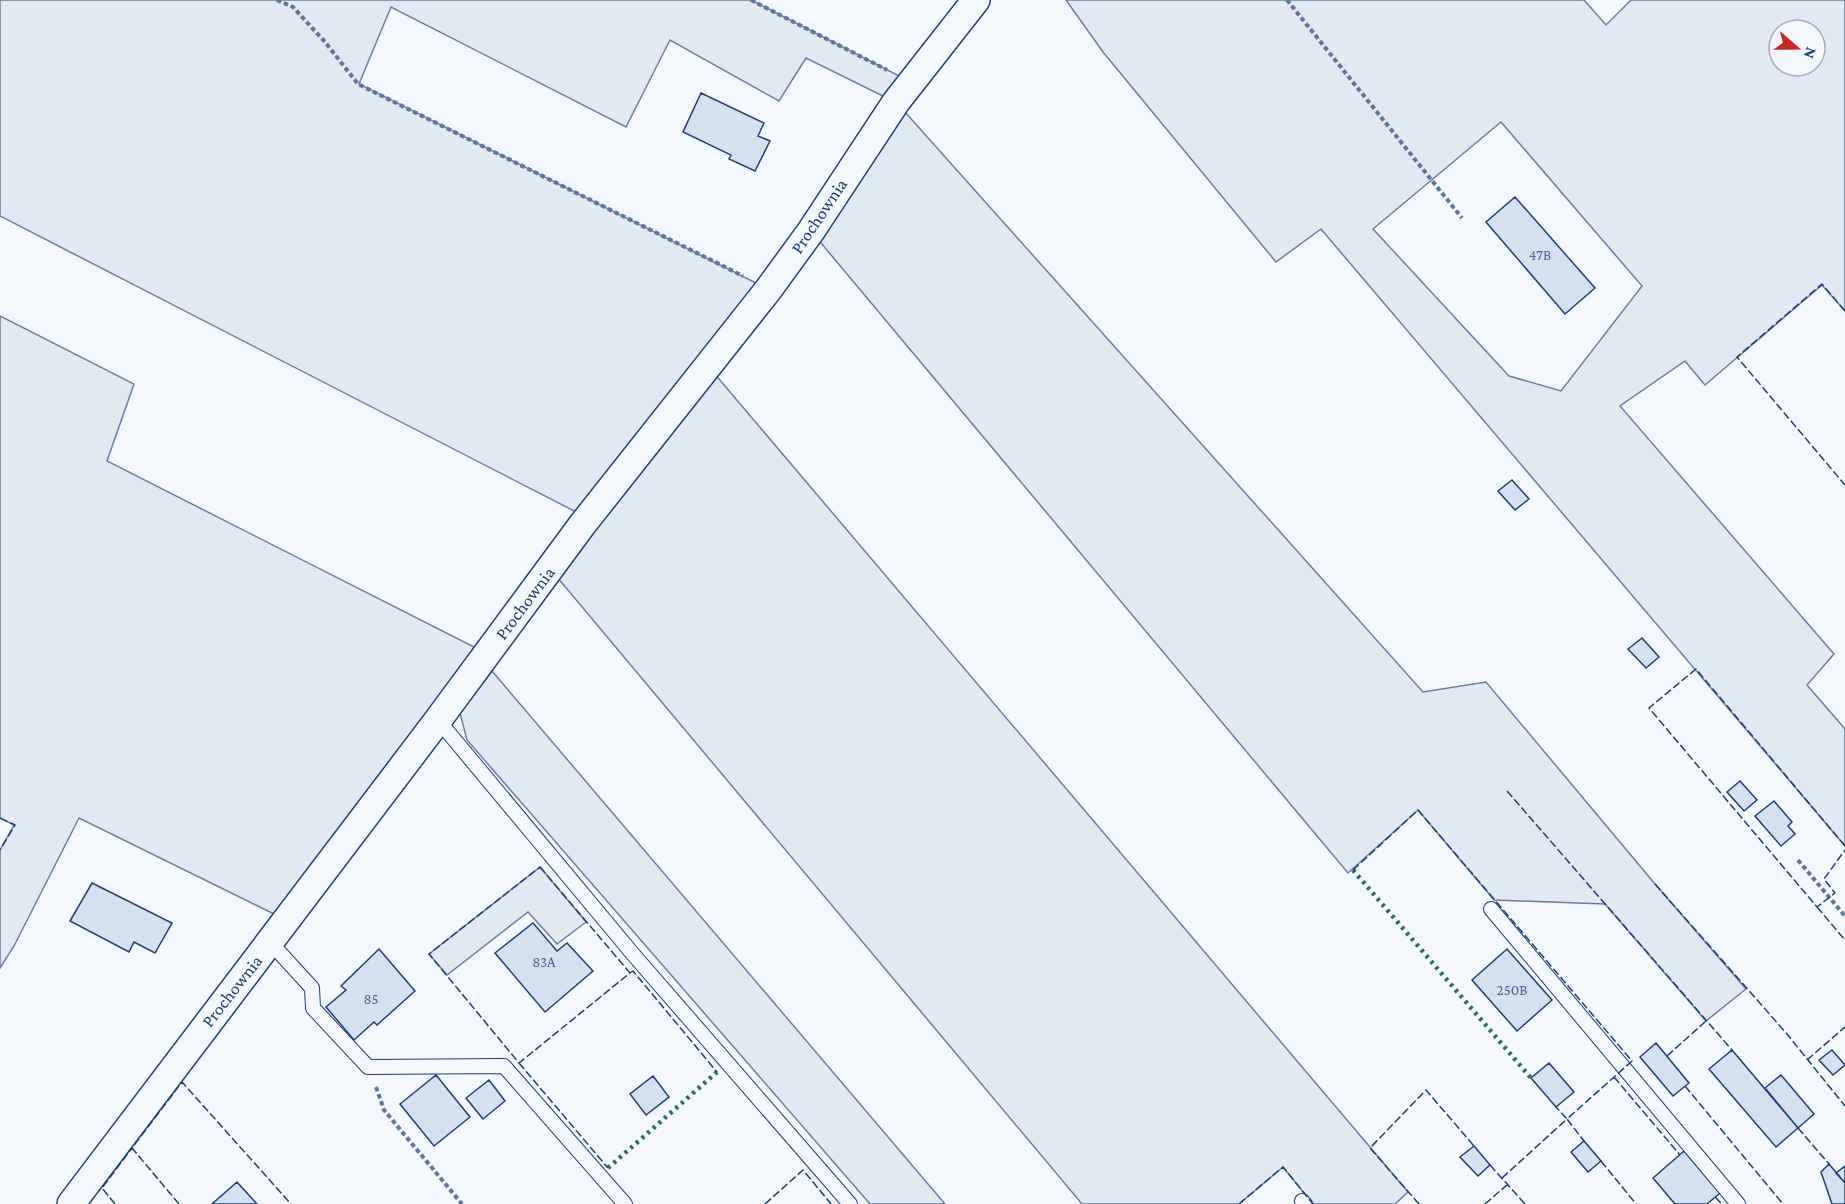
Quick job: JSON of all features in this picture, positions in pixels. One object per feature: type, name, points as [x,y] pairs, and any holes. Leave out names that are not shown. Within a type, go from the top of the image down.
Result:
[{"type":"street","name":"Prochownia","points":[[79,1200],[582,525],[768,290],[896,102],[976,0]]},
{"type":"lane","points":[[438,720],[632,953],[850,1204]]},
{"type":"lane","points":[[1491,909],[1738,1204]]},
{"type":"lane","points":[[270,942],[312,988],[313,1008],[368,1067],[504,1066],[625,1204]]},
{"type":"path","points":[[277,0],[293,7],[326,42],[358,84],[768,290]]},
{"type":"path","points":[[751,0],[912,84]]},
{"type":"path","points":[[1287,0],[1462,218]]},
{"type":"path","points":[[1798,860],[1845,916]]},
{"type":"path","points":[[368,1067],[384,1110],[462,1204]]},
{"type":"shaded area","points":[[0,0],[751,0],[907,80],[891,100],[806,58],[779,101],[670,40],[626,127],[391,7],[359,84],[760,285],[582,515],[0,216]]},
{"type":"shaded area","points":[[1066,0],[1584,0],[1606,25],[1631,0],[1845,0],[1845,311],[1822,285],[1705,385],[1685,361],[1620,406],[1834,654],[1807,685],[1845,729],[1845,846],[1321,229],[1276,262],[1103,52]],"holes":[[[1501,122],[1642,286],[1561,391],[1509,376],[1373,229]]]},
{"type":"shaded area","points":[[896,102],[1423,692],[1486,682],[1746,989],[1706,1021],[1605,904],[1494,900],[1418,810],[1348,873],[811,231]]},
{"type":"shaded area","points":[[0,316],[134,384],[107,461],[482,651],[278,916],[79,818],[14,946],[0,968],[0,850],[14,825],[0,818]]},
{"type":"shaded area","points":[[708,366],[1408,1192],[1395,1204],[1313,1204],[1283,1167],[1239,1204],[1082,1204],[557,577]]},
{"type":"shaded area","points":[[492,671],[945,1204],[870,1204],[467,740],[460,713]]},
{"type":"shaded area","points":[[540,867],[586,922],[557,944],[528,912],[447,975],[429,954]]},
{"type":"building","points":[[701,93],[764,123],[758,136],[770,141],[755,171],[729,159],[731,155],[683,132]]},
{"type":"building","points":[[1515,197],[1595,288],[1565,314],[1486,222]]},
{"type":"building","points":[[1512,480],[1529,499],[1515,510],[1498,491]]},
{"type":"building","points":[[1642,638],[1659,657],[1646,668],[1628,649]]},
{"type":"building","points":[[1740,781],[1757,800],[1744,811],[1727,792]]},
{"type":"building","points":[[1774,801],[1792,822],[1788,826],[1795,834],[1781,846],[1755,816]]},
{"type":"building","points":[[92,883],[172,923],[155,953],[134,942],[129,952],[70,921]]},
{"type":"building","points":[[533,923],[557,951],[567,943],[593,971],[545,1012],[495,953]]},
{"type":"building","points":[[379,949],[415,991],[377,1025],[374,1022],[354,1040],[326,1007],[346,990],[341,986]]},
{"type":"building","points":[[1507,949],[1552,1000],[1517,1031],[1472,980]]},
{"type":"building","points":[[1656,1043],[1689,1083],[1673,1096],[1640,1057]]},
{"type":"building","points":[[1732,1050],[1798,1128],[1776,1147],[1709,1069]]},
{"type":"building","points":[[1832,1050],[1845,1065],[1833,1075],[1819,1060]]},
{"type":"building","points":[[1549,1063],[1574,1092],[1556,1107],[1531,1078]]},
{"type":"building","points":[[436,1075],[470,1117],[434,1146],[400,1104]]},
{"type":"building","points":[[1781,1075],[1814,1114],[1798,1128],[1765,1088]]},
{"type":"building","points":[[653,1076],[669,1097],[646,1115],[630,1094]]},
{"type":"building","points":[[489,1080],[505,1101],[483,1119],[466,1098]]},
{"type":"building","points":[[1584,1141],[1601,1161],[1588,1172],[1571,1152]]},
{"type":"building","points":[[1474,1146],[1490,1165],[1478,1176],[1460,1157]]},
{"type":"building","points":[[1684,1151],[1720,1193],[1707,1204],[1675,1204],[1653,1178]]},
{"type":"building","points":[[1829,1164],[1845,1183],[1845,1204],[1832,1204],[1821,1172]]},
{"type":"building","points":[[1845,1166],[1845,1183],[1836,1173]]},
{"type":"building","points":[[237,1182],[257,1204],[212,1204]]},
{"type":"hedge","points":[[1353,870],[1531,1078]]},
{"type":"hedge","points":[[608,1168],[717,1072]]},
{"type":"fence","points":[[1845,311],[1822,284],[1737,357],[1845,485]]},
{"type":"fence","points":[[1845,846],[1696,669],[1649,708],[1817,907],[1835,893],[1824,879],[1845,850]]},
{"type":"fence","points":[[1507,791],[1732,1050]]},
{"type":"fence","points":[[1353,870],[1418,810],[1632,1061],[1567,1119],[1556,1107]]},
{"type":"fence","points":[[0,818],[15,825],[0,850]]},
{"type":"fence","points":[[540,867],[630,973],[519,1063],[429,954],[540,867]]},
{"type":"fence","points":[[1655,884],[1787,1034],[1845,1106]]},
{"type":"fence","points":[[1817,907],[1845,940]]},
{"type":"fence","points":[[630,973],[633,971],[717,1072]]},
{"type":"fence","points":[[1667,1056],[1706,1021]]},
{"type":"fence","points":[[1807,1060],[1845,1027]]},
{"type":"fence","points":[[519,1063],[608,1168]]},
{"type":"fence","points":[[1614,1077],[1680,1155]]},
{"type":"fence","points":[[179,1204],[132,1148],[182,1082],[291,1204]]},
{"type":"fence","points":[[1685,1086],[1783,1204]]},
{"type":"fence","points":[[1419,1204],[1370,1148],[1426,1090],[1474,1146]]},
{"type":"fence","points":[[1502,1178],[1567,1119],[1584,1141]]},
{"type":"fence","points":[[1798,1128],[1829,1164]]},
{"type":"fence","points":[[115,1204],[102,1188],[132,1148]]},
{"type":"fence","points":[[1601,1161],[1636,1204]]},
{"type":"fence","points":[[1490,1165],[1525,1204]]},
{"type":"fence","points":[[1239,1204],[1283,1167],[1313,1204]]},
{"type":"fence","points":[[765,1204],[803,1170],[831,1204]]},
{"type":"fence","points":[[1485,1204],[1508,1184]]},
{"type":"fence","points":[[1715,1197],[1722,1204]]}]
